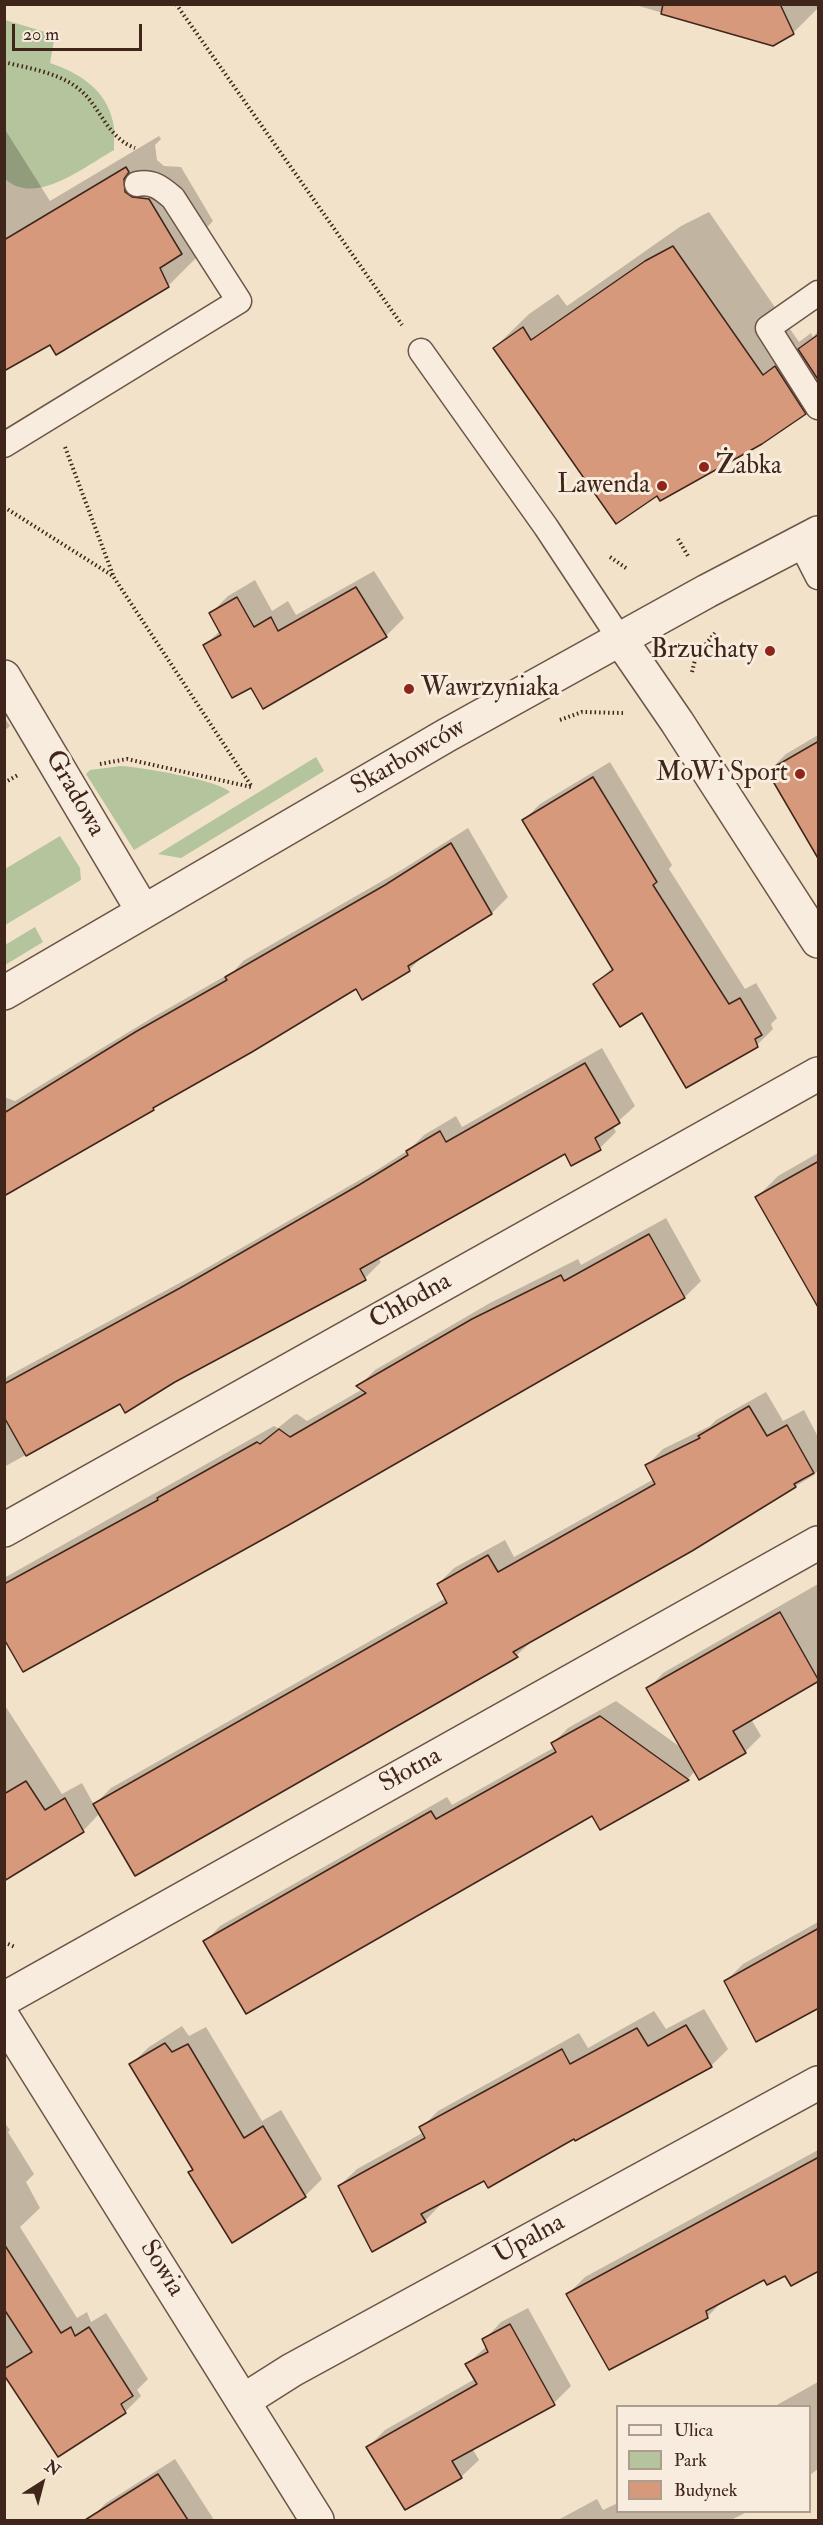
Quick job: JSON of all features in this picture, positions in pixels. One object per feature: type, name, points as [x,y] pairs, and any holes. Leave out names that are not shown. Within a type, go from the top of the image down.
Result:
[{"type":"street","name":"Skarbowców","points":[[4,993],[447,735],[809,537]]},
{"type":"street","points":[[620,639],[677,722],[819,941]]},
{"type":"street","name":"Gradowa","points":[[4,677],[65,776],[143,911]]},
{"type":"street","name":"Chłodna","points":[[4,1530],[819,1074]]},
{"type":"street","name":"Słotna","points":[[4,1999],[819,1544]]},
{"type":"street","name":"Sowia","points":[[4,2019],[317,2520]]},
{"type":"street","name":"Upalna","points":[[243,2401],[292,2370],[819,2083]]},
{"type":"lane","points":[[4,445],[239,301],[173,198],[160,187],[148,182],[137,184]]},
{"type":"lane","points":[[819,293],[768,328],[819,407]]},
{"type":"lane","points":[[420,351],[546,527],[620,639]]},
{"type":"lane","points":[[809,537],[819,577]]},
{"type":"path","points":[[176,4],[420,351]]},
{"type":"path","points":[[4,62],[57,77],[75,86],[93,103],[108,129],[127,145],[136,149]]},
{"type":"path","points":[[53,415],[114,576],[252,787],[127,759],[85,767],[65,776]]},
{"type":"path","points":[[4,507],[114,576]]},
{"type":"path","points":[[690,679],[696,656],[719,629]]},
{"type":"green space","points":[[5,20],[55,35],[50,63],[81,77],[98,91],[113,122],[114,150],[75,174],[31,189],[17,186],[5,179]]},
{"type":"green space","points":[[316,757],[324,771],[181,858],[158,854]]},
{"type":"green space","points":[[121,766],[195,779],[223,787],[230,792],[134,850],[86,774],[90,770]]},
{"type":"green space","points":[[60,836],[80,868],[81,880],[5,925],[5,869]]},
{"type":"green space","points":[[35,927],[43,942],[5,965],[5,945]]},
{"type":"building","points":[[663,4],[780,4],[794,34],[773,46],[661,14]]},
{"type":"building","points":[[126,167],[129,172],[124,179],[125,192],[132,197],[149,199],[182,254],[160,268],[169,287],[56,355],[50,345],[4,371],[4,240]]},
{"type":"building","points":[[673,246],[763,375],[775,366],[806,414],[762,444],[660,501],[657,496],[616,524],[493,348],[523,327],[531,340],[645,261]]},
{"type":"building","points":[[819,334],[819,381],[798,349]]},
{"type":"building","points":[[356,587],[387,637],[263,709],[251,688],[232,698],[203,645],[221,635],[209,613],[237,597],[254,627],[271,617],[278,631]]},
{"type":"building","points":[[819,741],[819,860],[767,771]]},
{"type":"building","points":[[593,777],[657,882],[653,885],[729,1004],[740,998],[762,1035],[755,1039],[758,1047],[686,1088],[642,1013],[620,1027],[593,984],[613,970],[522,820]]},
{"type":"building","points":[[451,843],[492,914],[408,966],[410,971],[362,1000],[356,989],[153,1108],[154,1110],[4,1196],[4,1113],[137,1031],[227,980],[225,977],[385,885]]},
{"type":"building","points":[[585,1063],[620,1123],[595,1138],[601,1150],[571,1166],[565,1154],[360,1269],[366,1280],[175,1382],[125,1413],[120,1404],[26,1456],[4,1417],[4,1384],[180,1288],[359,1185],[408,1155],[406,1151],[440,1131],[446,1142]]},
{"type":"building","points":[[819,1161],[819,1309],[755,1197]]},
{"type":"building","points":[[649,1234],[685,1298],[287,1526],[23,1672],[4,1639],[4,1584],[158,1500],[157,1498],[257,1442],[260,1444],[279,1429],[290,1437],[366,1393],[356,1386],[472,1319],[561,1275],[564,1281]]},
{"type":"building","points":[[749,1406],[767,1436],[787,1425],[814,1473],[794,1484],[796,1487],[692,1551],[513,1652],[518,1657],[135,1876],[93,1804],[447,1603],[437,1584],[488,1555],[498,1572],[655,1484],[645,1465],[700,1438],[698,1436]]},
{"type":"building","points":[[780,1612],[819,1681],[733,1731],[746,1753],[699,1780],[646,1688]]},
{"type":"building","points":[[600,1716],[689,1780],[600,1830],[592,1816],[246,2014],[203,1941],[431,1811],[436,1819],[556,1752],[551,1743]]},
{"type":"building","points":[[26,1781],[45,1810],[65,1798],[84,1832],[4,1881],[4,1794]]},
{"type":"building","points":[[819,1928],[819,2008],[756,2042],[724,1981]]},
{"type":"building","points":[[686,2025],[712,2067],[575,2141],[574,2139],[488,2188],[484,2181],[421,2214],[426,2222],[372,2252],[338,2186],[425,2138],[419,2127],[562,2049],[570,2064],[637,2028],[648,2046]]},
{"type":"building","points":[[165,2043],[172,2052],[188,2044],[244,2138],[263,2126],[306,2197],[232,2243],[188,2172],[193,2170],[129,2064]]},
{"type":"building","points":[[819,2157],[819,2271],[791,2286],[785,2276],[767,2285],[764,2280],[706,2311],[708,2318],[609,2370],[566,2294]]},
{"type":"building","points":[[4,2244],[61,2333],[71,2327],[75,2336],[89,2327],[133,2396],[121,2404],[126,2413],[58,2457],[4,2375],[4,2369],[32,2352],[4,2309]]},
{"type":"building","points":[[510,2324],[555,2405],[452,2461],[462,2478],[405,2510],[366,2447],[477,2384],[465,2364],[488,2352],[482,2339]]},
{"type":"building","points":[[158,2474],[188,2520],[85,2520]]},
{"type":"place","name":"Żabka","points":[[704,467]]},
{"type":"place","name":"Lawenda","points":[[662,486]]},
{"type":"place","name":"Brzuchaty","points":[[770,651]]},
{"type":"place","name":"Wawrzyniaka","points":[[409,689]]},
{"type":"place","name":"MoWi Sport","points":[[800,774]]}]
